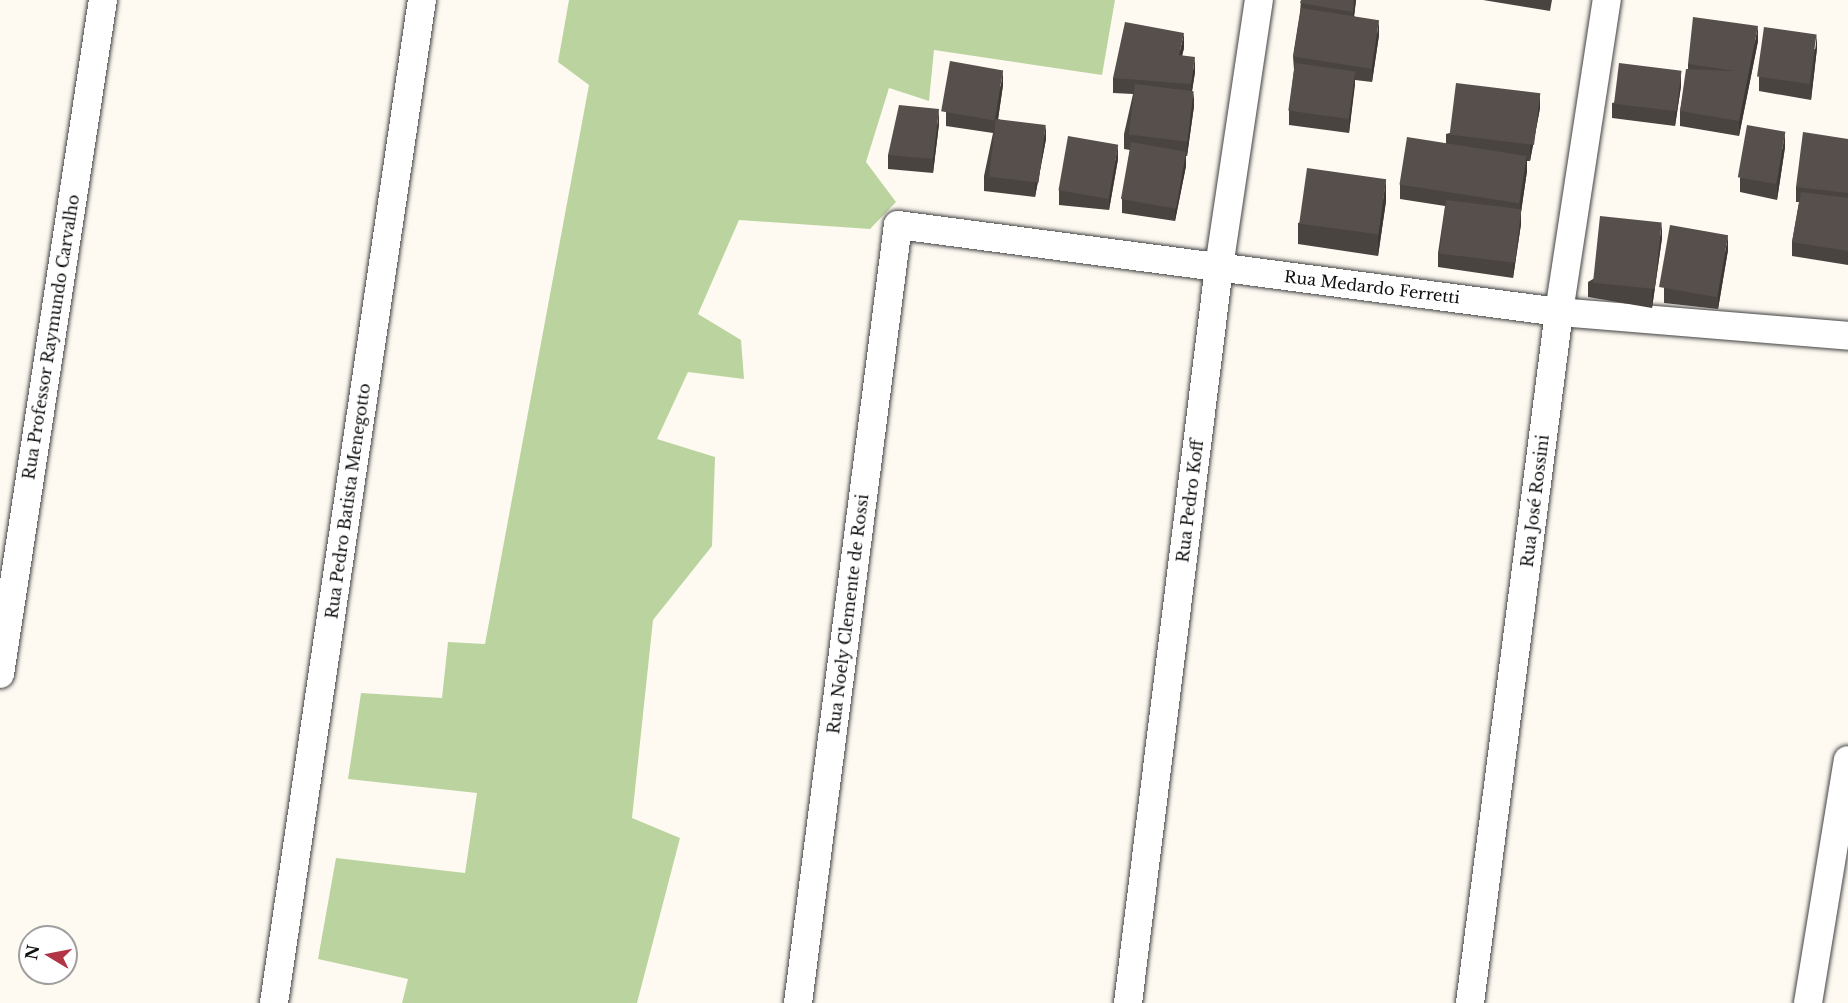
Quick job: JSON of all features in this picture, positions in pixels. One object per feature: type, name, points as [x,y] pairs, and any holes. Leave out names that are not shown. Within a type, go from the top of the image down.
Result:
[{"type":"street","name":"Rua Professor Raymundo Carvalho","points":[[0,674],[103,0]]},
{"type":"street","name":"Rua Pedro Batista Menegotto","points":[[274,1003],[422,0]]},
{"type":"street","name":"Rua Pedro Koff","points":[[1128,1003],[1219,267],[1259,0]]},
{"type":"street","name":"Rua José Rossini","points":[[1470,1003],[1559,312],[1607,0]]},
{"type":"street","name":"Rua Medardo Ferretti","points":[[898,225],[1559,312],[1848,336]]},
{"type":"street","name":"Rua Noely Clemente de Rossi","points":[[798,1003],[898,225]]},
{"type":"street","points":[[1808,1003],[1848,760]]},
{"type":"green space","points":[[569,0],[1115,0],[1102,75],[934,50],[929,101],[889,88],[866,162],[896,202],[870,229],[739,220],[698,314],[741,340],[744,379],[688,372],[657,439],[715,457],[712,546],[653,620],[632,818],[680,838],[637,1003],[402,1003],[408,979],[318,959],[336,858],[465,873],[477,793],[348,779],[361,693],[442,698],[448,642],[485,644],[589,85],[558,62]]},
{"type":"building","points":[[1301,0],[1354,0],[1353,12],[1300,3]]},
{"type":"building","points":[[1301,8],[1379,20],[1371,69],[1293,56]]},
{"type":"building","points":[[1693,17],[1758,26],[1739,121],[1680,111],[1686,69],[1736,71],[1688,64]]},
{"type":"building","points":[[1125,22],[1184,33],[1179,55],[1195,57],[1191,84],[1113,78]]},
{"type":"building","points":[[1764,27],[1816,34],[1810,84],[1757,77]]},
{"type":"building","points":[[950,61],[1003,70],[994,121],[941,111]]},
{"type":"building","points":[[1295,63],[1355,71],[1349,119],[1288,111]]},
{"type":"building","points":[[1619,63],[1682,71],[1677,111],[1614,104]]},
{"type":"building","points":[[1456,83],[1540,93],[1534,145],[1450,135]]},
{"type":"building","points":[[1135,84],[1194,91],[1187,142],[1129,135]]},
{"type":"building","points":[[899,105],[939,109],[933,159],[888,155]]},
{"type":"building","points":[[996,119],[1046,125],[1039,183],[989,177]]},
{"type":"building","points":[[1747,125],[1785,132],[1776,184],[1738,177]]},
{"type":"building","points":[[1803,132],[1848,139],[1848,193],[1796,187]]},
{"type":"building","points":[[1068,136],[1118,145],[1109,199],[1058,190]]},
{"type":"building","points":[[1407,137],[1527,156],[1519,203],[1399,184]]},
{"type":"building","points":[[1131,142],[1186,152],[1176,209],[1121,199]]},
{"type":"building","points":[[1307,168],[1386,179],[1378,235],[1299,223]]},
{"type":"building","points":[[1801,192],[1848,198],[1848,251],[1792,242]]},
{"type":"building","points":[[1446,200],[1521,209],[1515,263],[1439,254]]},
{"type":"building","points":[[1600,216],[1662,222],[1655,289],[1593,283]]},
{"type":"building","points":[[1670,225],[1728,235],[1717,297],[1659,287]]}]
